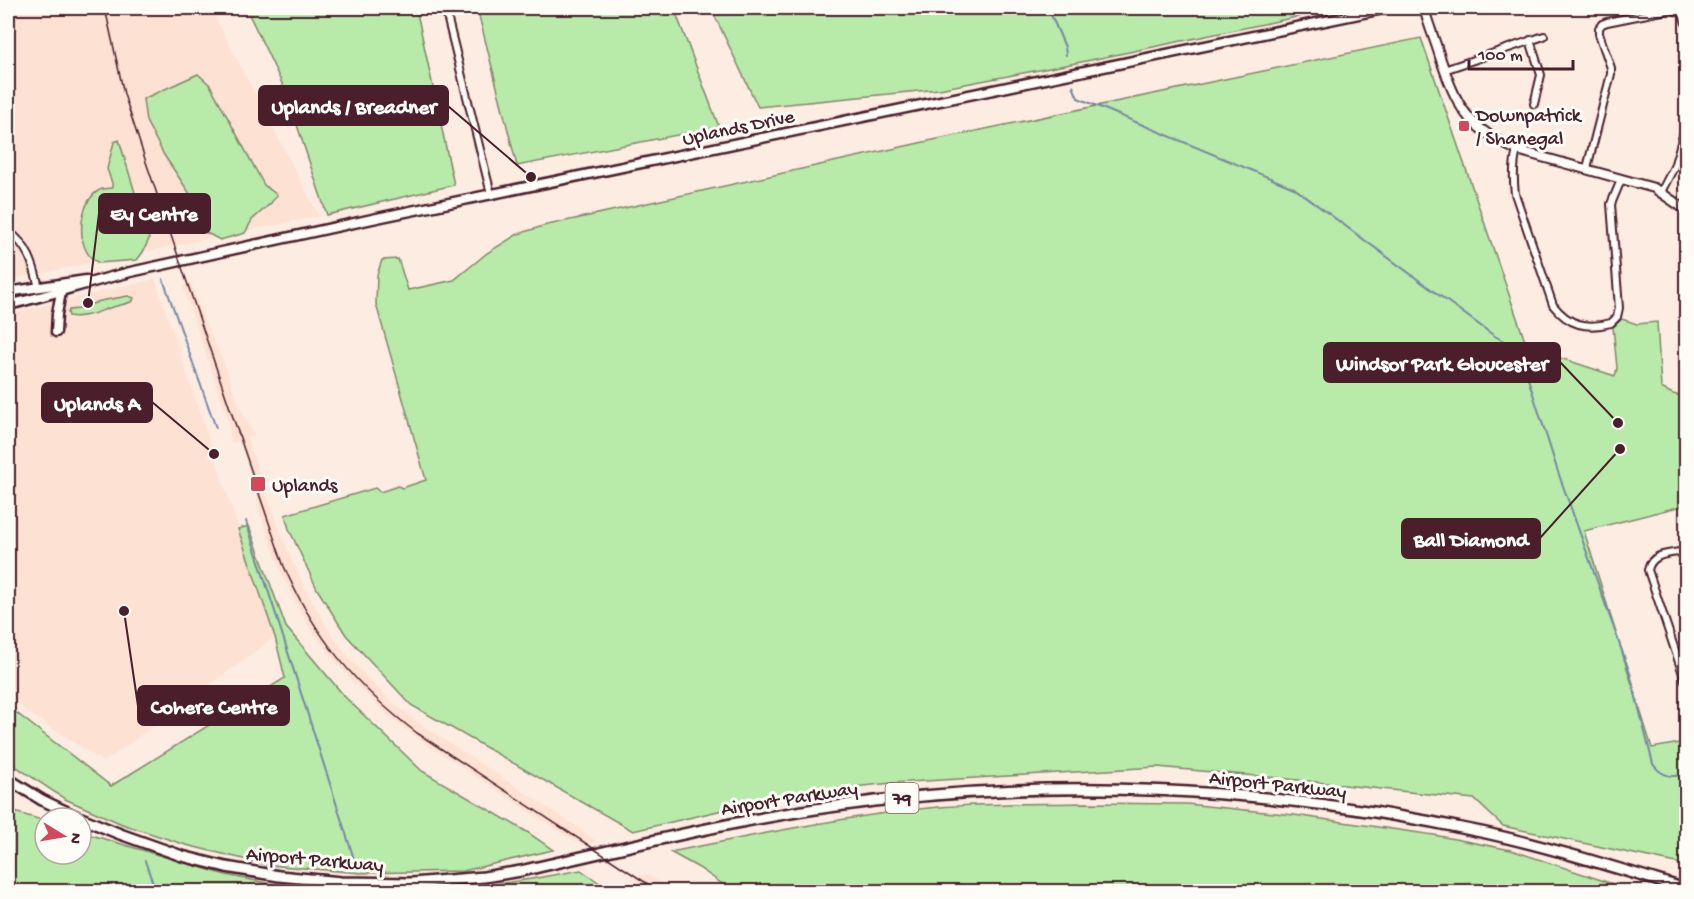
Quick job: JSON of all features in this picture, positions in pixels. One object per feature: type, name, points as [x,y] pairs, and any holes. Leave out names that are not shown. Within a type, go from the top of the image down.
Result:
[{"type":"highway","name":"Airport Parkway","points":[[8,781],[55,806]]},
{"type":"highway","name":"Airport Parkway","points":[[93,823],[182,856],[253,873],[340,882],[412,883],[484,877],[521,871],[753,819],[881,800],[1010,790],[1156,790],[1297,801],[1448,825],[1509,838],[1686,889]]},
{"type":"main road","name":"Uplands Drive","points":[[8,305],[61,292],[96,280],[490,194],[1388,8]]},
{"type":"main road","name":"Uplands Drive","points":[[8,292],[81,280],[96,280]]},
{"type":"main road","points":[[56,332],[61,292]]},
{"type":"street","points":[[445,8],[490,194]]},
{"type":"street","points":[[1424,8],[1444,70],[1456,98],[1467,116],[1486,134],[1517,150],[1587,168],[1654,189],[1686,210]]},
{"type":"street","points":[[1587,168],[1611,74],[1599,28],[1608,22],[1672,9],[1683,14],[1686,23]]},
{"type":"street","points":[[1444,70],[1544,36]]},
{"type":"street","points":[[1530,40],[1541,75],[1534,104]]},
{"type":"street","points":[[1661,192],[1674,167],[1686,125]]},
{"type":"street","points":[[1517,150],[1513,179],[1515,194],[1552,305],[1563,317],[1588,327],[1611,323],[1617,317],[1619,308],[1611,204],[1621,180]]},
{"type":"street","points":[[8,231],[21,243],[30,256],[39,288]]},
{"type":"street","points":[[1686,550],[1655,557],[1648,570],[1686,682]]},
{"type":"shaded area","points":[[8,8],[210,8],[319,216],[8,280]]},
{"type":"shaded area","points":[[155,279],[275,637],[104,762],[29,713],[8,694],[8,314]]},
{"type":"shaded area","points":[[191,284],[238,403],[254,435],[247,438],[290,556],[308,594],[332,635],[350,659],[397,706],[597,842],[584,845],[568,837],[415,736],[391,718],[352,681],[312,631],[282,574],[258,507],[257,494],[239,441],[231,443],[228,419],[183,287]]},
{"type":"shaded area","points":[[646,874],[676,891],[653,891],[633,878]]},
{"type":"green space","points":[[246,8],[416,8],[454,185],[327,215],[286,92]]},
{"type":"green space","points":[[477,8],[674,8],[719,127],[517,166]]},
{"type":"green space","points":[[711,8],[1340,8],[939,89],[758,107]]},
{"type":"green space","points":[[1421,38],[1527,347],[1615,376],[1617,368],[1613,327],[1622,319],[1637,324],[1657,322],[1661,388],[1686,397],[1686,505],[1584,531],[1652,748],[1686,742],[1686,865],[1503,826],[1474,799],[1157,767],[892,783],[795,793],[633,831],[411,705],[346,635],[317,589],[289,529],[285,515],[375,488],[380,492],[426,480],[376,304],[377,275],[382,260],[398,259],[408,290],[454,280],[487,253],[518,234],[543,226],[933,140]]},
{"type":"green space","points":[[198,74],[210,85],[264,185],[277,195],[252,220],[245,233],[220,240],[203,231],[196,203],[164,155],[146,121],[143,99]]},
{"type":"green space","points":[[119,140],[149,239],[137,260],[99,263],[91,258],[85,249],[82,239],[83,216],[91,197],[99,190],[112,188],[107,169],[114,142]]},
{"type":"green space","points":[[128,296],[134,298],[133,301],[92,314],[75,317],[69,316],[68,313],[69,310],[79,309],[100,301]]},
{"type":"green space","points":[[249,526],[286,627],[346,698],[422,771],[527,832],[553,850],[463,871],[360,873],[268,865],[186,845],[122,824],[93,811],[93,806],[81,806],[65,799],[8,761],[8,703],[14,711],[111,786],[285,678],[275,637],[238,529]]},
{"type":"green space","points":[[1083,803],[1187,804],[1294,815],[1434,835],[1511,850],[1634,891],[734,892],[699,868],[670,852],[863,816],[928,808]]},
{"type":"green space","points":[[8,810],[33,817],[33,866],[93,866],[93,836],[226,875],[282,886],[328,891],[8,891]]},
{"type":"green space","points":[[581,870],[611,891],[449,891],[531,879]]},
{"type":"waterway","points":[[1048,8],[1065,47],[1066,55]]},
{"type":"waterway","points":[[1073,86],[1078,98],[1294,188],[1507,343],[1518,354],[1630,673],[1653,764],[1660,772],[1668,775],[1686,774]]},
{"type":"waterway","points":[[163,279],[216,428]]},
{"type":"waterway","points":[[246,521],[354,859],[349,867]]},
{"type":"waterway","points":[[145,861],[156,892]]},
{"type":"tram line","points":[[105,8],[124,94],[283,564],[322,637],[356,678],[417,733],[660,892]]},
{"type":"place","name":"Downpatrick / Shanegal","points":[[1464,126]]},
{"type":"place","name":"Uplands / Breadner","points":[[531,177]]},
{"type":"place","name":"Ey Centre","points":[[88,303]]},
{"type":"place","name":"Windsor Park Gloucester","points":[[1618,423]]},
{"type":"place","name":"Ball Diamond","points":[[1620,449]]},
{"type":"place","name":"Uplands A","points":[[214,454]]},
{"type":"place","name":"Uplands","points":[[258,484]]},
{"type":"place","name":"Cohere Centre","points":[[124,611]]}]
